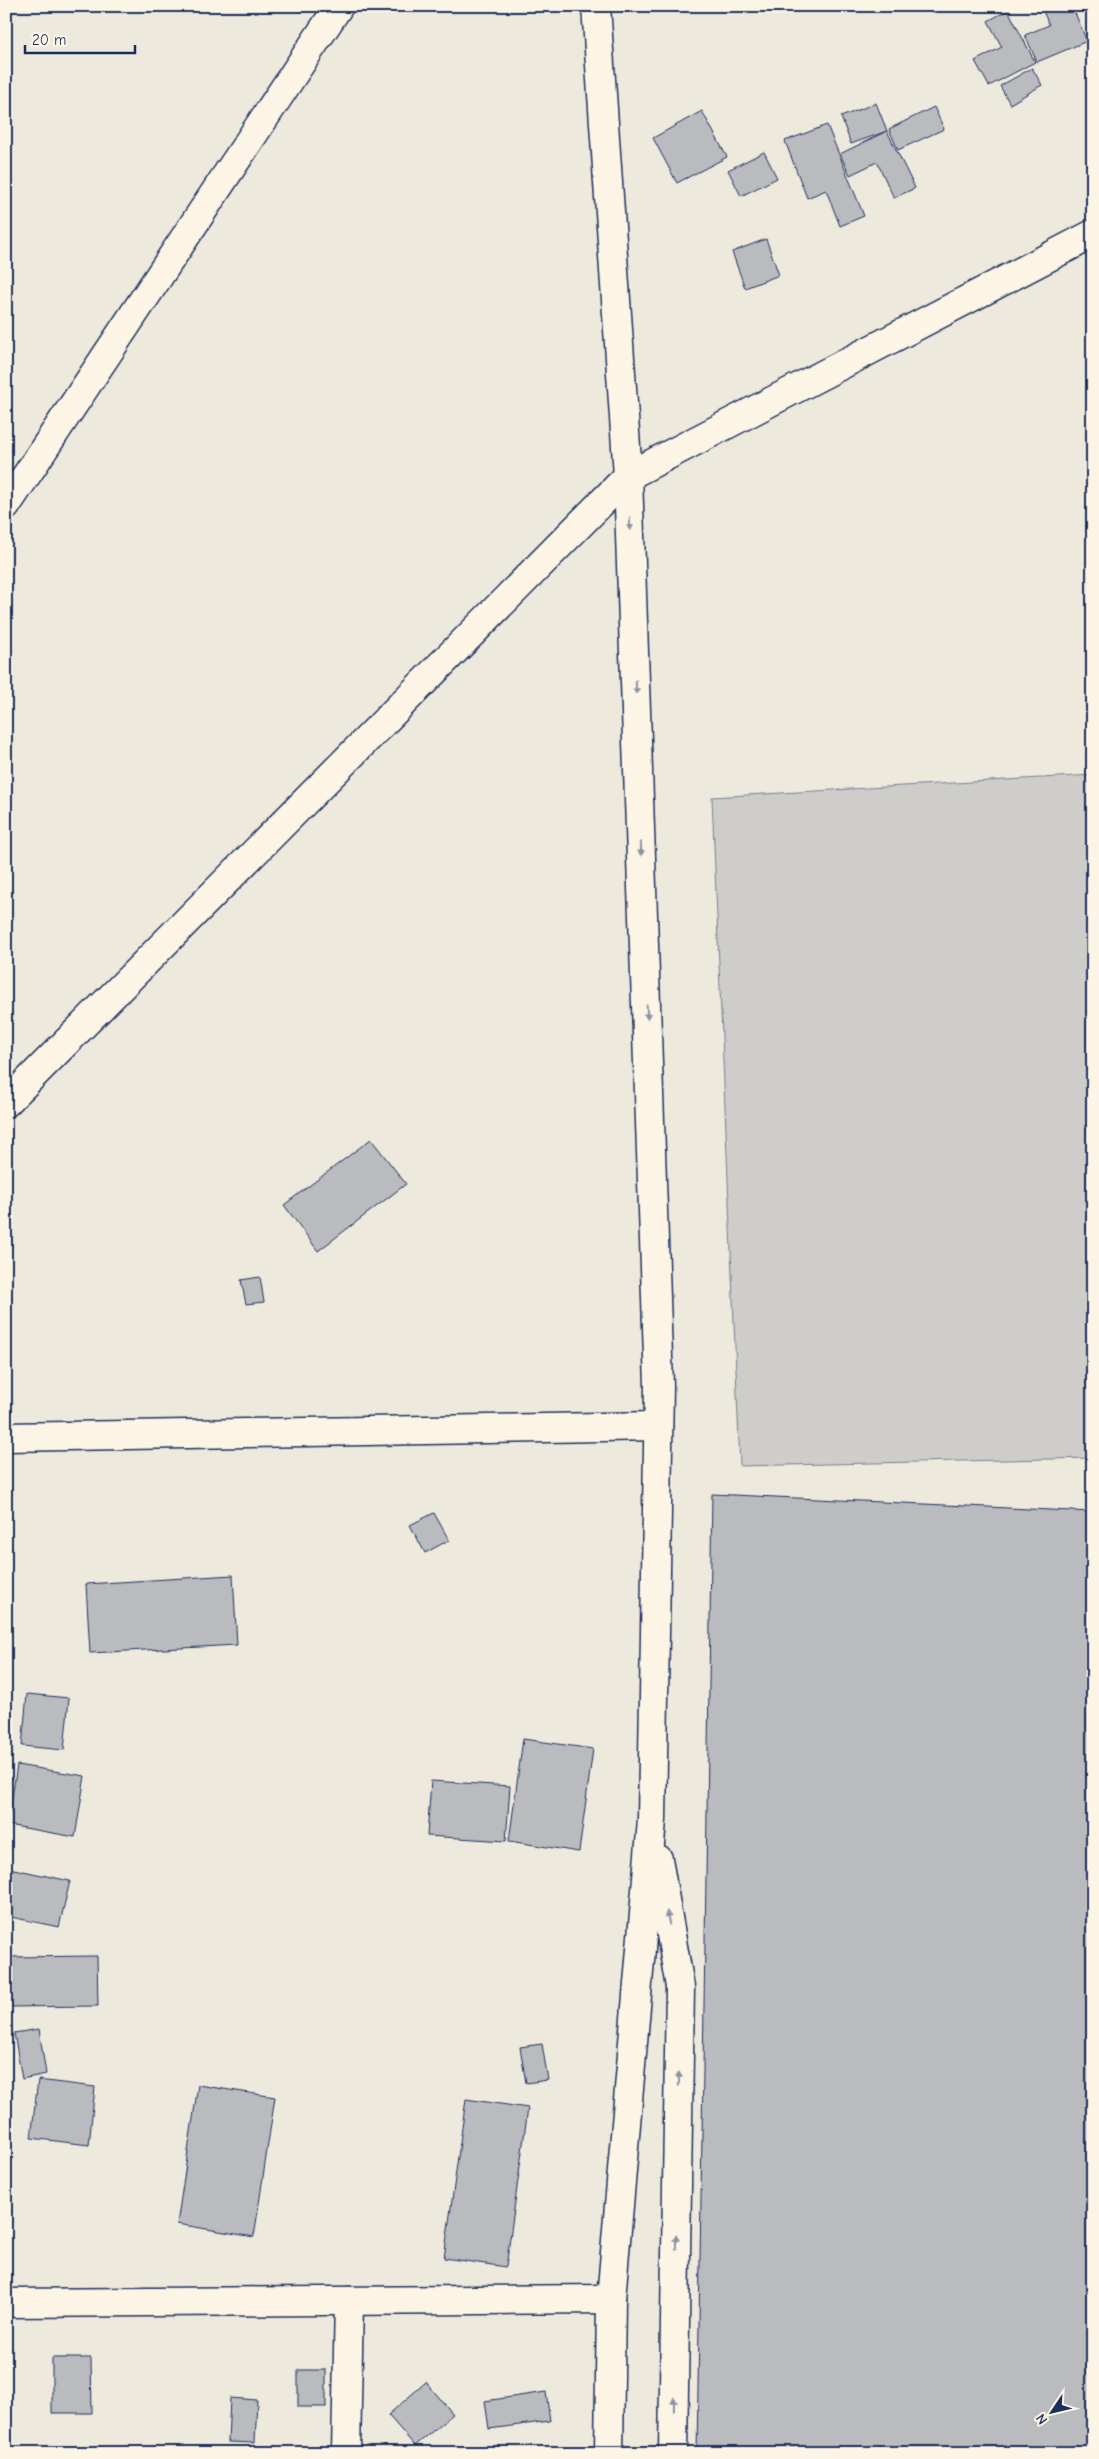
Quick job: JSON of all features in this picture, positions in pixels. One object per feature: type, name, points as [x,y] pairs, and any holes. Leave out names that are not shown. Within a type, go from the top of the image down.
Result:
[{"type":"street","points":[[6,506],[339,6]]},
{"type":"street","points":[[596,6],[628,476],[659,1386],[652,1820],[611,2299],[609,2453]]},
{"type":"street","points":[[6,1103],[628,476],[1093,234]]},
{"type":"street","points":[[6,1437],[658,1426]]},
{"type":"street","points":[[652,1820],[680,1986],[673,2453]]},
{"type":"street","points":[[6,2302],[611,2299]]},
{"type":"street","points":[[346,2453],[349,2301]]},
{"type":"shaded area","points":[[1093,775],[1093,1458],[740,1466],[712,797]]},
{"type":"building","points":[[1041,6],[1072,6],[1087,41],[1037,62],[1025,35],[1049,25]]},
{"type":"building","points":[[1008,10],[1035,62],[989,86],[975,61],[1002,47],[988,21]]},
{"type":"building","points":[[1032,68],[1042,85],[1010,104],[1000,86]]},
{"type":"building","points":[[876,103],[887,131],[851,144],[841,117]]},
{"type":"building","points":[[934,107],[944,129],[898,150],[889,129]]},
{"type":"building","points":[[702,111],[727,157],[677,183],[653,138]]},
{"type":"building","points":[[827,125],[864,216],[840,226],[826,190],[807,198],[785,141]]},
{"type":"building","points":[[887,131],[915,188],[894,198],[877,162],[850,175],[840,154]]},
{"type":"building","points":[[764,152],[777,178],[741,196],[728,170]]},
{"type":"building","points":[[766,239],[779,275],[745,288],[732,252]]},
{"type":"building","points":[[371,1139],[406,1184],[318,1251],[284,1205]]},
{"type":"building","points":[[260,1277],[264,1302],[246,1304],[241,1280]]},
{"type":"building","points":[[712,1494],[1093,1512],[1093,2453],[697,2453]]},
{"type":"building","points":[[434,1513],[449,1540],[425,1553],[410,1525]]},
{"type":"building","points":[[233,1575],[237,1645],[90,1653],[86,1584]]},
{"type":"building","points":[[27,1694],[69,1698],[64,1750],[22,1746]]},
{"type":"building","points":[[523,1739],[593,1749],[579,1852],[509,1841]]},
{"type":"building","points":[[17,1765],[85,1776],[75,1837],[8,1825]]},
{"type":"building","points":[[431,1781],[510,1786],[506,1841],[427,1836]]},
{"type":"building","points":[[9,1868],[70,1881],[59,1927],[6,1916],[6,1879]]},
{"type":"building","points":[[97,1956],[98,2006],[6,2007],[6,1957]]},
{"type":"building","points":[[39,2029],[46,2074],[22,2079],[14,2033]]},
{"type":"building","points":[[542,2044],[548,2080],[526,2083],[520,2047]]},
{"type":"building","points":[[38,2080],[95,2087],[89,2145],[31,2138]]},
{"type":"building","points":[[198,2085],[275,2097],[254,2237],[177,2224]]},
{"type":"building","points":[[466,2099],[528,2108],[506,2267],[444,2258]]},
{"type":"building","points":[[52,2358],[91,2358],[92,2413],[52,2413]]},
{"type":"building","points":[[298,2370],[326,2370],[326,2407],[298,2407]]},
{"type":"building","points":[[426,2382],[453,2414],[415,2446],[388,2415]]},
{"type":"building","points":[[546,2392],[550,2421],[489,2429],[485,2401]]},
{"type":"building","points":[[230,2398],[257,2400],[255,2443],[228,2442]]},
{"type":"building","points":[[6,2412],[12,2442],[6,2443]]}]
